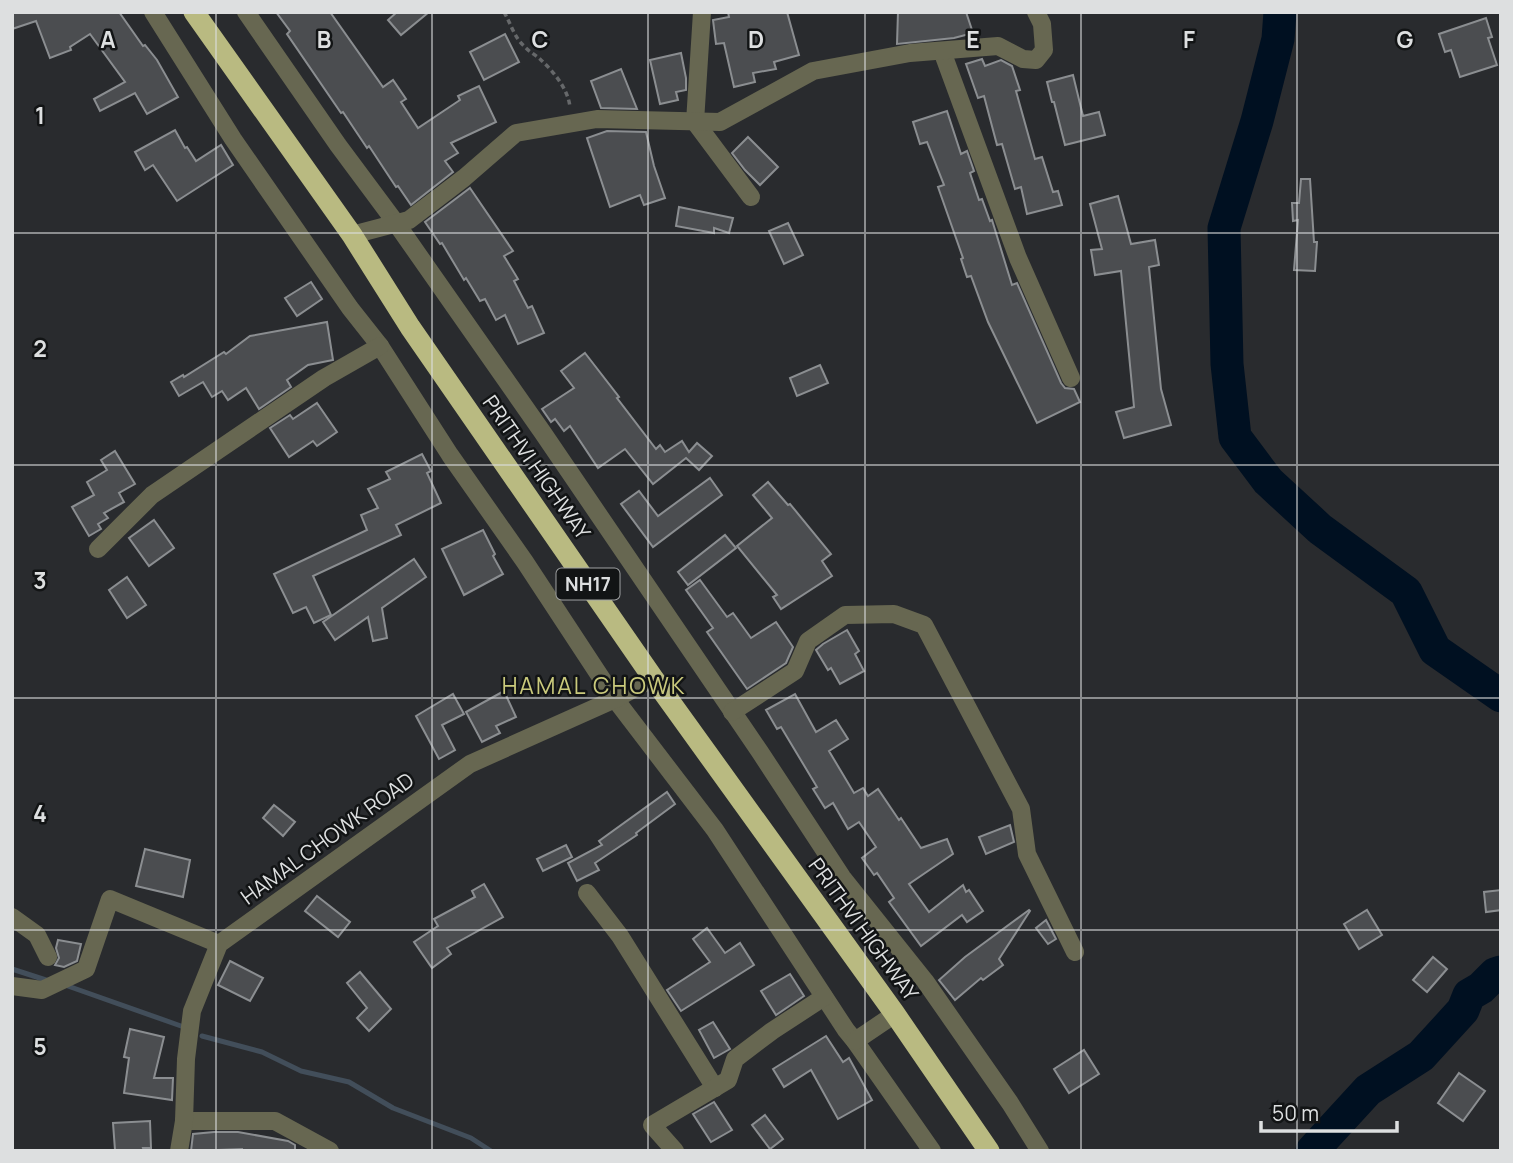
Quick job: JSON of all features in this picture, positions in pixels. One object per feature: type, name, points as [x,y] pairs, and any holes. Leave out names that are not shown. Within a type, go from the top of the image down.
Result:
[{"type":"highway","name":"PRITHVI HIGHWAY","points":[[194,12],[352,236],[410,327],[653,678],[895,1014],[989,1151]]},
{"type":"street","points":[[153,12],[233,138],[350,309],[380,346],[450,455],[525,562],[615,699],[715,830],[846,1030],[932,1151]]},
{"type":"street","points":[[246,12],[542,433],[842,877],[925,981],[1040,1151]]},
{"type":"street","points":[[702,12],[695,122],[751,197]]},
{"type":"street","points":[[352,236],[409,220],[464,178],[516,133],[597,119],[720,122],[813,71],[910,53],[998,46],[1023,59],[1036,60],[1044,50],[1042,24],[1036,12]]},
{"type":"street","points":[[942,51],[1018,258],[1071,378]]},
{"type":"street","points":[[98,549],[152,495],[324,378],[380,346]]},
{"type":"street","points":[[732,712],[795,671],[808,641],[845,615],[894,614],[924,625],[1021,809],[1027,854],[1075,952]]},
{"type":"street","name":"HAMAL CHOWK ROAD","points":[[219,943],[470,764],[615,699],[653,678]]},
{"type":"street","points":[[587,893],[620,936],[715,1088]]},
{"type":"street","points":[[12,986],[42,989],[86,968],[110,899],[219,943],[192,1012],[186,1059],[184,1121],[179,1151]]},
{"type":"street","points":[[12,917],[37,936],[48,957]]},
{"type":"street","points":[[675,1151],[652,1125],[728,1080],[735,1059],[824,997]]},
{"type":"street","points":[[855,1041],[895,1014]]},
{"type":"street","points":[[184,1121],[275,1121],[330,1151]]},
{"type":"path","points":[[505,12],[524,48],[540,58],[562,86],[570,102],[571,124]]},
{"type":"building","points":[[12,12],[119,12],[143,46],[145,45],[157,60],[178,97],[147,114],[135,93],[100,111],[94,99],[125,82],[90,34],[70,47],[71,50],[50,58],[36,21],[12,29]]},
{"type":"building","points":[[276,12],[330,12],[383,87],[393,80],[406,99],[401,102],[418,128],[460,100],[458,96],[479,86],[496,122],[451,143],[458,153],[445,161],[453,172],[411,205],[369,146],[367,148],[343,112],[341,113],[287,34],[290,31]]},
{"type":"building","points":[[397,12],[429,12],[401,35],[388,20]]},
{"type":"building","points":[[728,12],[787,12],[799,55],[774,62],[776,69],[753,73],[755,82],[734,87],[724,43],[716,44],[713,20],[729,17]]},
{"type":"building","points":[[898,12],[966,12],[973,33],[954,38],[897,44]]},
{"type":"building","points":[[1486,18],[1492,37],[1488,38],[1497,65],[1460,77],[1451,50],[1445,52],[1439,34]]},
{"type":"building","points":[[505,34],[519,62],[484,80],[470,52]]},
{"type":"building","points":[[681,53],[686,90],[676,92],[678,100],[660,104],[650,60]]},
{"type":"building","points":[[982,59],[985,66],[1001,60],[1012,66],[1020,90],[1016,91],[1035,159],[1042,157],[1053,192],[1058,191],[1062,205],[1027,214],[1021,187],[1015,189],[1002,144],[997,145],[984,96],[978,98],[966,64]]},
{"type":"building","points":[[621,69],[637,109],[601,108],[591,81]]},
{"type":"building","points":[[1073,75],[1083,116],[1099,112],[1105,135],[1065,145],[1047,82]]},
{"type":"building","points":[[947,111],[961,154],[967,151],[974,171],[970,173],[979,200],[982,199],[990,221],[992,220],[1012,285],[1017,283],[1061,383],[1065,388],[1074,389],[1080,402],[1037,423],[988,322],[971,276],[967,277],[938,187],[944,185],[927,142],[920,144],[913,122]]},
{"type":"building","points":[[175,130],[196,161],[221,145],[233,165],[177,201],[153,165],[145,170],[135,152]]},
{"type":"building","points":[[607,131],[646,132],[665,198],[644,205],[640,195],[610,207],[587,138]]},
{"type":"building","points":[[748,137],[778,167],[760,185],[732,153]]},
{"type":"building","points":[[1301,179],[1310,179],[1314,242],[1317,242],[1315,271],[1294,270],[1298,220],[1293,221],[1292,203],[1299,203]]},
{"type":"building","points":[[470,188],[513,251],[504,256],[518,279],[514,281],[528,308],[532,306],[544,333],[518,344],[505,315],[496,320],[485,299],[480,301],[425,222]]},
{"type":"building","points":[[1118,196],[1131,244],[1155,240],[1159,265],[1149,267],[1161,389],[1171,425],[1124,438],[1116,412],[1134,407],[1121,271],[1095,275],[1091,250],[1102,249],[1090,204]]},
{"type":"building","points":[[679,207],[733,218],[729,233],[714,228],[714,233],[676,226]]},
{"type":"building","points":[[788,223],[803,255],[784,264],[769,231]]},
{"type":"building","points":[[311,282],[322,299],[297,316],[285,298]]},
{"type":"building","points":[[327,322],[333,360],[308,365],[287,380],[291,387],[259,409],[246,388],[228,400],[222,391],[212,397],[203,382],[179,396],[171,382],[224,352],[226,354],[250,336]]},
{"type":"building","points":[[585,353],[656,449],[660,445],[665,452],[682,441],[689,452],[697,443],[712,456],[699,470],[686,458],[653,484],[625,449],[598,468],[570,426],[564,431],[555,419],[551,422],[542,409],[574,388],[561,371]]},
{"type":"building","points":[[820,365],[828,383],[797,396],[790,378]]},
{"type":"building","points":[[317,403],[337,432],[317,446],[313,441],[289,457],[270,428],[290,415],[293,419]]},
{"type":"building","points":[[115,451],[135,484],[119,493],[124,502],[104,513],[108,518],[98,524],[101,529],[89,536],[72,507],[94,495],[87,482],[107,470],[101,460]]},
{"type":"building","points":[[422,454],[431,471],[427,473],[441,503],[396,525],[401,535],[313,576],[331,615],[314,623],[306,607],[293,613],[274,574],[367,530],[361,515],[378,508],[368,489],[390,479],[386,472]]},
{"type":"building","points":[[710,478],[722,495],[653,547],[621,504],[639,491],[658,516]]},
{"type":"building","points":[[768,482],[831,554],[822,561],[832,576],[781,609],[773,597],[777,595],[737,546],[772,518],[753,495]]},
{"type":"building","points":[[154,520],[174,548],[149,566],[129,538]]},
{"type":"building","points":[[483,530],[503,574],[464,595],[442,549]]},
{"type":"building","points":[[725,535],[736,548],[688,585],[678,572]]},
{"type":"building","points":[[414,559],[426,577],[382,608],[387,638],[373,641],[368,617],[335,640],[323,622]]},
{"type":"building","points":[[127,577],[146,605],[127,618],[109,590]]},
{"type":"building","points":[[700,580],[727,617],[733,613],[751,638],[776,622],[793,647],[786,663],[747,689],[707,632],[713,628],[686,590]]},
{"type":"building","points":[[847,630],[859,651],[855,654],[864,671],[840,684],[816,650]]},
{"type":"building","points":[[504,691],[516,717],[496,726],[500,733],[482,742],[466,712]]},
{"type":"building","points":[[453,694],[464,714],[442,725],[455,750],[439,759],[416,716]]},
{"type":"building","points":[[795,694],[816,732],[836,720],[848,739],[829,751],[854,793],[863,788],[868,796],[878,789],[921,848],[947,839],[953,854],[909,884],[929,912],[963,885],[983,911],[967,922],[962,915],[921,946],[889,902],[894,898],[877,873],[874,875],[862,858],[876,847],[859,822],[848,829],[833,803],[825,808],[813,789],[817,787],[781,727],[777,729],[766,710]]},
{"type":"building","points":[[667,792],[675,804],[636,833],[637,835],[595,863],[599,870],[577,881],[568,863],[602,845],[599,841]]},
{"type":"building","points":[[274,805],[295,822],[283,836],[263,818]]},
{"type":"building","points":[[1010,825],[1014,842],[986,854],[979,837]]},
{"type":"building","points":[[566,845],[572,857],[543,871],[537,859]]},
{"type":"building","points":[[145,849],[190,860],[183,897],[136,886]]},
{"type":"building","points":[[484,884],[503,917],[447,948],[451,954],[432,968],[414,942],[438,926],[434,919],[475,897],[472,891]]},
{"type":"building","points":[[1501,890],[1501,910],[1486,912],[1484,892]]},
{"type":"building","points":[[317,896],[350,922],[338,937],[305,911]]},
{"type":"building","points":[[1029,910],[999,959],[1003,965],[983,980],[981,978],[955,1000],[939,980],[965,957]]},
{"type":"building","points":[[1367,910],[1382,935],[1359,949],[1344,924]]},
{"type":"building","points":[[1046,920],[1056,939],[1048,944],[1036,928]]},
{"type":"building","points":[[707,928],[725,953],[740,943],[754,965],[681,1011],[667,990],[710,962],[693,939]]},
{"type":"building","points":[[58,940],[81,944],[77,961],[64,967],[55,965],[59,958],[56,948]]},
{"type":"building","points":[[1433,957],[1447,969],[1427,992],[1413,980]]},
{"type":"building","points":[[230,961],[263,978],[250,1001],[218,985]]},
{"type":"building","points":[[360,972],[391,1009],[369,1031],[357,1018],[367,1008],[347,983]]},
{"type":"building","points":[[790,974],[804,996],[776,1015],[761,991]]},
{"type":"building","points":[[713,1022],[730,1049],[714,1058],[699,1030]]},
{"type":"building","points":[[130,1029],[164,1037],[154,1078],[173,1078],[172,1100],[124,1093],[129,1058],[124,1057]]},
{"type":"building","points":[[826,1036],[843,1062],[849,1058],[872,1100],[838,1119],[811,1070],[784,1087],[773,1069]]},
{"type":"building","points":[[1084,1050],[1099,1074],[1069,1093],[1054,1069]]},
{"type":"building","points":[[1459,1073],[1485,1091],[1463,1121],[1438,1103]]},
{"type":"building","points":[[714,1102],[732,1130],[711,1142],[693,1114]]},
{"type":"building","points":[[765,1115],[783,1139],[770,1149],[752,1125]]},
{"type":"building","points":[[150,1121],[151,1148],[143,1148],[144,1151],[115,1150],[113,1123]]},
{"type":"building","points":[[238,1132],[288,1141],[295,1145],[295,1151],[191,1151],[193,1134]]},
{"type":"waterway","points":[[1280,12],[1278,39],[1257,121],[1224,228],[1227,364],[1235,437],[1268,481],[1320,529],[1406,592],[1435,650],[1501,696]]},
{"type":"waterway","points":[[12,969],[49,981]]},
{"type":"waterway","points":[[1312,1151],[1368,1090],[1421,1056],[1463,1010],[1469,995],[1501,972]]},
{"type":"waterway","points":[[65,985],[181,1026]]},
{"type":"waterway","points":[[202,1036],[262,1052],[301,1071],[349,1082],[393,1108],[471,1138],[491,1151]]},
{"type":"district","name":"HAMAL CHOWK","points":[[594,685]]}]
